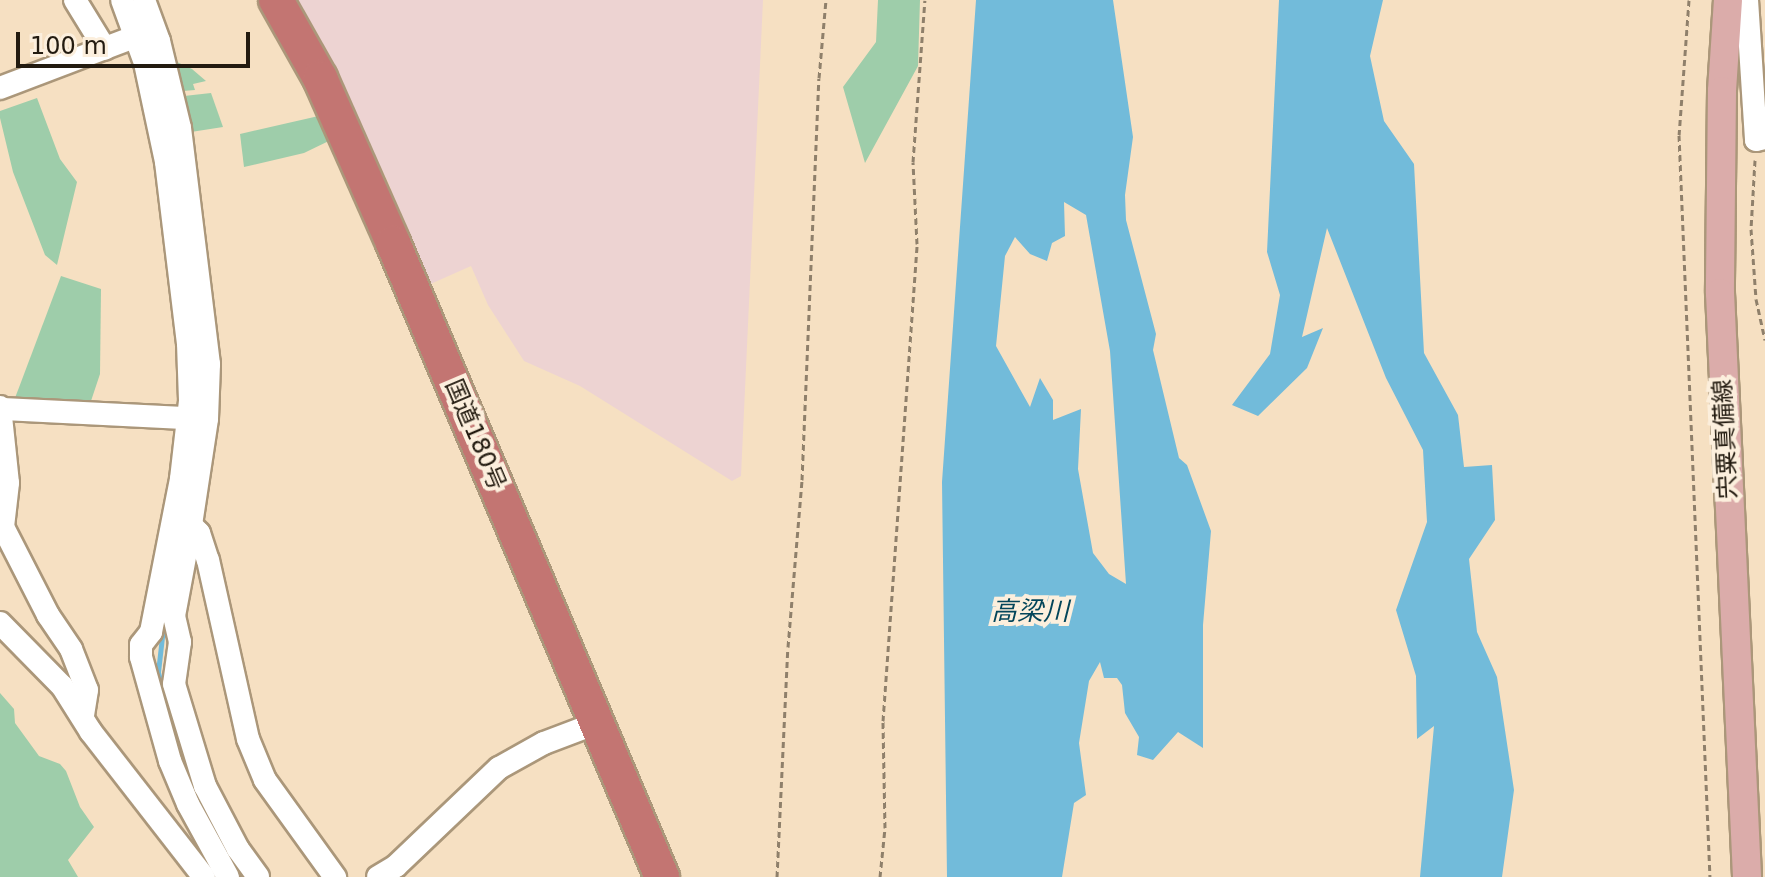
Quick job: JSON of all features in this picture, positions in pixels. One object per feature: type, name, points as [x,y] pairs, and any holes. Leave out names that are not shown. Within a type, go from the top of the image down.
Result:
[{"type":"highway","name":"国道180号","points":[[276,0],[320,78],[393,243],[594,724],[662,877]]},
{"type":"main road","name":"宍粟真備線","points":[[1728,0],[1722,91],[1720,293],[1747,877]]},
{"type":"street","points":[[75,0],[105,49]]},
{"type":"street","points":[[122,0],[145,33],[180,128],[209,364],[181,479],[151,632],[141,645],[161,653],[174,684],[193,753],[221,818],[258,877]]},
{"type":"street","points":[[144,0],[148,76],[166,162],[198,419],[195,529],[174,616],[161,653],[154,713],[188,804],[228,877]]},
{"type":"street","points":[[1747,0],[1761,139]]},
{"type":"street","points":[[0,88],[145,33]]},
{"type":"street","points":[[83,715],[87,690],[71,649],[48,615],[3,527],[8,483],[0,408],[198,419]]},
{"type":"street","points":[[195,529],[254,753],[265,780],[335,877]]},
{"type":"street","points":[[0,623],[62,686],[91,732],[198,869],[203,860],[219,877]]},
{"type":"street","points":[[378,877],[396,866],[499,768],[544,743],[594,724]]},
{"type":"path","points":[[777,877],[788,647],[802,480],[819,78],[826,0]]},
{"type":"path","points":[[880,877],[885,828],[883,721],[917,244],[913,162],[925,0]]},
{"type":"path","points":[[1689,0],[1679,135],[1710,877]]},
{"type":"path","points":[[1761,139],[1751,229],[1756,299],[1765,340]]},
{"type":"shaded area","points":[[298,0],[763,0],[741,476],[732,481],[580,386],[524,361],[488,305],[471,266],[426,286],[389,184]]},
{"type":"green space","points":[[878,0],[920,0],[918,66],[865,163],[843,87],[876,42]]},
{"type":"green space","points":[[177,62],[206,81],[193,84],[195,90],[183,91]]},
{"type":"green space","points":[[211,93],[223,127],[191,132],[184,96]]},
{"type":"green space","points":[[37,98],[60,159],[77,182],[57,265],[45,255],[13,172],[0,118],[0,111]]},
{"type":"green space","points":[[323,115],[335,138],[304,153],[244,167],[240,134]]},
{"type":"green space","points":[[61,276],[101,289],[100,374],[87,413],[12,406]]},
{"type":"green space","points":[[0,693],[14,709],[15,723],[39,756],[60,764],[66,771],[80,807],[94,827],[68,860],[78,877],[0,877]]},
{"type":"water","name":"高梁川","points":[[976,0],[1113,0],[1133,137],[1125,195],[1126,220],[1156,334],[1153,350],[1179,458],[1187,465],[1211,531],[1203,625],[1203,748],[1178,732],[1153,760],[1137,755],[1139,737],[1125,713],[1122,685],[1117,678],[1104,678],[1100,662],[1089,681],[1079,743],[1086,795],[1074,803],[1062,877],[947,877],[942,482]],"holes":[[[1064,202],[1086,215],[1110,351],[1126,584],[1109,574],[1093,553],[1078,469],[1081,409],[1053,420],[1053,400],[1040,378],[1030,407],[996,346],[1005,256],[1015,237],[1030,254],[1047,261],[1052,243],[1065,236]]]},
{"type":"water","points":[[1279,0],[1383,0],[1370,56],[1384,121],[1414,164],[1424,353],[1458,415],[1464,467],[1492,465],[1495,520],[1469,559],[1477,632],[1497,677],[1514,790],[1502,877],[1420,877],[1434,726],[1417,739],[1416,676],[1396,610],[1427,522],[1423,450],[1386,378],[1327,228],[1302,337],[1323,328],[1307,368],[1258,416],[1232,405],[1270,354],[1280,295],[1267,252]]},
{"type":"waterway","points":[[163,628],[158,672],[171,724],[210,821]]},
{"type":"waterway","points":[[230,858],[243,877]]}]
